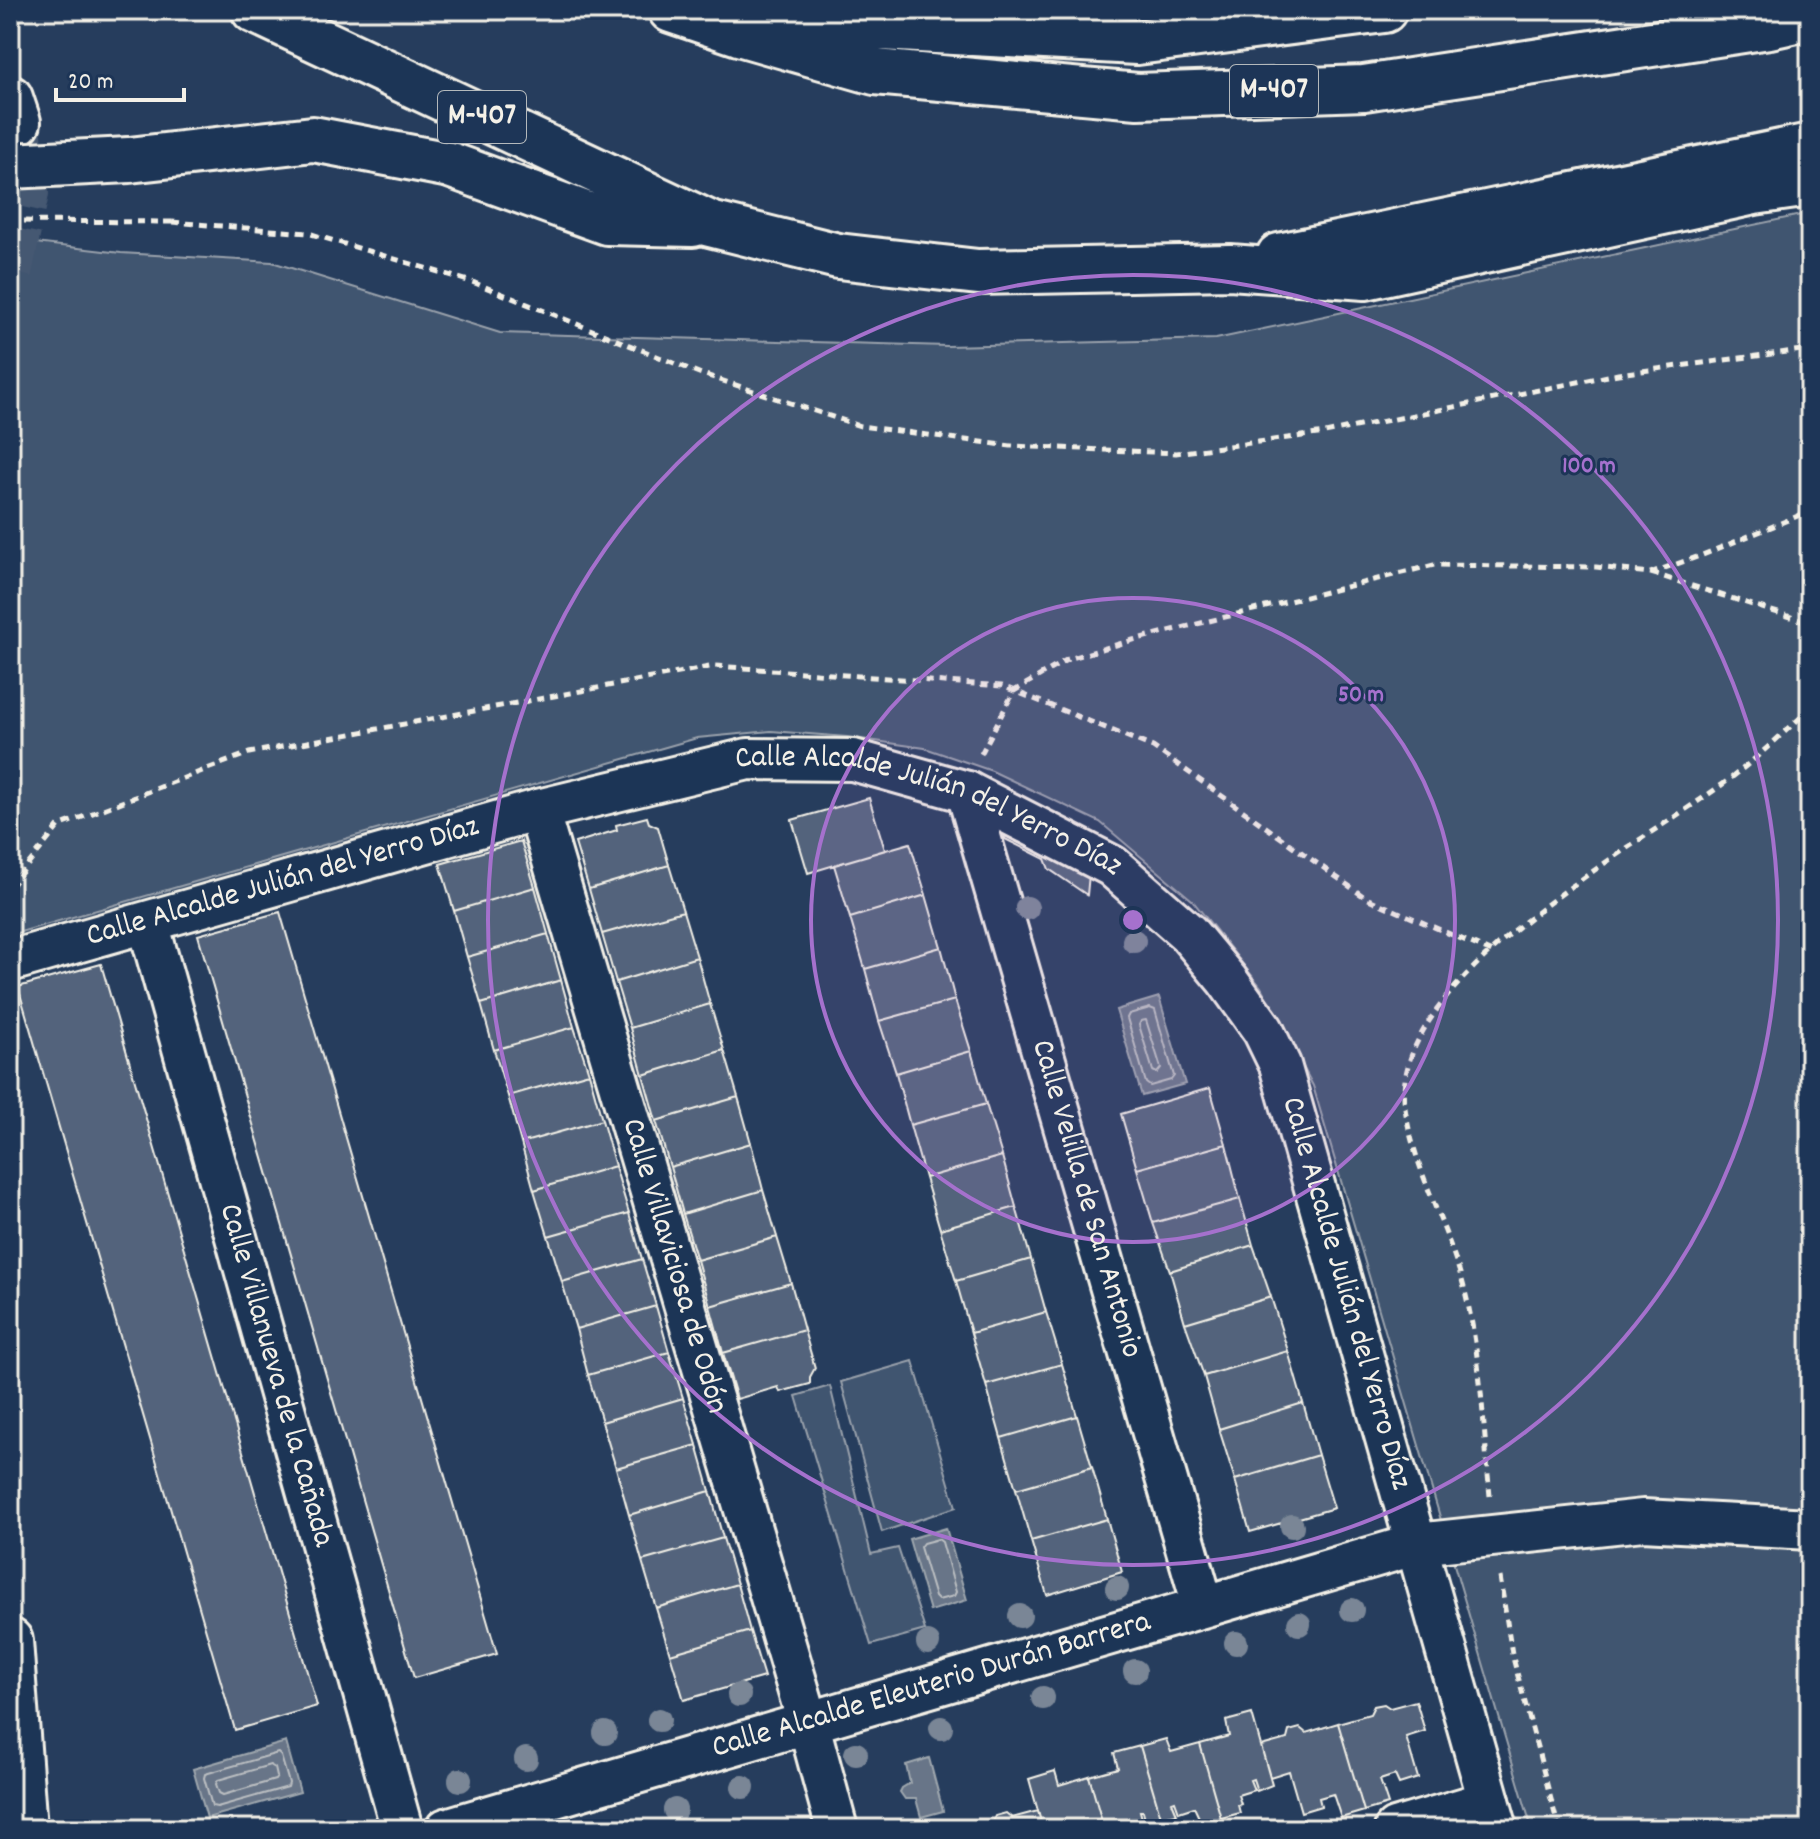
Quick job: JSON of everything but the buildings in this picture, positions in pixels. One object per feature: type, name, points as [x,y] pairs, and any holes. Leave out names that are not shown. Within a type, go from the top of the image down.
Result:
[{"type":"main road","name":"M-407","points":[[254,10],[710,224],[838,256],[978,272],[1230,267],[1365,277],[1754,192],[1810,184]]},
{"type":"main road","name":"M-407","points":[[671,10],[875,72],[1138,96],[1364,88],[1769,26],[1810,17]]},
{"type":"main road","name":"M-407","points":[[739,33],[881,28],[1137,42],[1384,10]]},
{"type":"main road","points":[[10,166],[129,160],[313,139],[450,165],[607,222],[710,224]]},
{"type":"main road","name":"M-407","points":[[1230,267],[1810,146]]},
{"type":"main road","points":[[10,1641],[24,1829]]},
{"type":"street","name":"Calle Alcalde Julián del Yerro Díaz","points":[[10,961],[538,810],[748,759],[853,760],[967,792],[1112,866],[1188,933],[1263,1030],[1280,1065],[1493,1815]]},
{"type":"street","name":"Calle Velilla de San Antonio","points":[[967,792],[1203,1605]]},
{"type":"street","name":"Calle Villaviciosa de Odón","points":[[538,810],[837,1829]]},
{"type":"street","name":"Calle Villanueva de la Cañada","points":[[148,923],[402,1829]]},
{"type":"street","name":"Calle Alcalde Eleuterio Durán Barrera","points":[[446,1829],[1417,1544],[1643,1520],[1810,1529]]},
{"type":"street","points":[[1395,1829],[1493,1815]]},
{"type":"path","points":[[10,221],[172,222],[308,233],[475,283],[699,373],[860,426],[1011,446],[1176,453],[1325,433],[1618,374],[1810,349]]},
{"type":"path","points":[[1650,573],[1810,511]]},
{"type":"path","points":[[967,792],[985,741],[1014,691],[1068,659],[1434,565],[1596,567],[1650,573],[1810,623]]},
{"type":"path","points":[[1559,1829],[1512,1654],[1494,1537],[1473,1343],[1462,1281],[1415,1152],[1404,1105],[1408,1067],[1418,1039],[1448,996],[1492,952],[1556,897],[1613,855],[1724,783],[1810,709]]},
{"type":"shaded area","points":[[1810,213],[1810,1829],[1532,1829],[1313,1086],[1261,987],[1192,900],[1100,822],[992,771],[925,748],[771,731],[697,738],[10,935],[10,240],[121,253],[272,262],[500,333],[947,346],[1216,339]]},
{"type":"shaded area","points":[[913,1361],[956,1507],[882,1532],[841,1382]]},
{"type":"shaded area","points":[[830,1386],[871,1554],[898,1548],[925,1630],[871,1645],[796,1396]]},
{"type":"water","points":[[1159,997],[1185,1084],[1142,1096],[1116,1010]]},
{"type":"water","points":[[946,1528],[967,1600],[930,1611],[909,1539]]},
{"type":"water","points":[[286,1742],[300,1792],[207,1818],[193,1769]]},
{"type":"water","points":[[929,1758],[943,1811],[921,1817],[916,1799],[905,1799],[900,1792],[910,1783],[906,1765]]},
{"type":"tunnel","points":[[10,272],[27,193],[19,128]]}]
